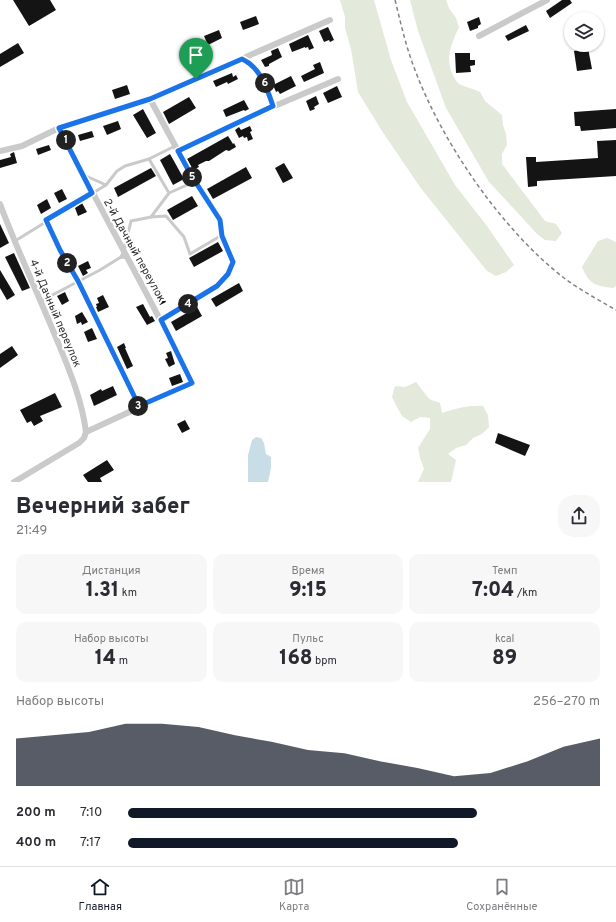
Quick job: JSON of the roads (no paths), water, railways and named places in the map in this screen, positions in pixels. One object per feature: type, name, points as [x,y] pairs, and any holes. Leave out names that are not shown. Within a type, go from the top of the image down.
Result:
[{"type":"street","points":[[479,36],[547,0]]},
{"type":"street","points":[[0,151],[22,146],[59,128],[150,99],[330,20]]},
{"type":"street","points":[[176,149],[338,79]]},
{"type":"street","points":[[150,99],[191,175],[220,220],[222,236],[233,262],[228,274],[217,286],[161,320]]},
{"type":"street","name":"2-й Дачный переулок","points":[[59,128],[92,193],[129,258],[192,383],[139,406]]},
{"type":"street","name":"4-й Дачный переулок","points":[[0,204],[14,241],[41,301],[78,392],[84,413],[86,432]]},
{"type":"street","points":[[14,482],[79,443],[84,438],[86,432],[100,427],[139,406],[78,281],[60,250],[46,220]]},
{"type":"lane","points":[[242,59],[254,67],[265,84],[273,106]]},
{"type":"lane","points":[[14,241],[46,220],[106,185],[117,171],[125,166],[150,159],[176,149]]},
{"type":"lane","points":[[150,159],[169,194]]},
{"type":"lane","points":[[83,175],[106,185]]},
{"type":"lane","points":[[150,217],[169,194],[187,185],[191,175]]},
{"type":"lane","points":[[41,301],[100,270],[121,257],[124,251],[131,220],[166,216],[184,237],[190,254],[222,236]]},
{"type":"lane","points":[[121,257],[129,258]]},
{"type":"water","points":[[256,437],[261,438],[264,443],[266,454],[271,457],[271,468],[268,482],[248,482],[248,455],[252,440]]},
{"type":"railway","points":[[395,0],[409,53],[427,98],[441,127],[477,184],[518,236],[541,258],[564,278],[616,310]]}]
